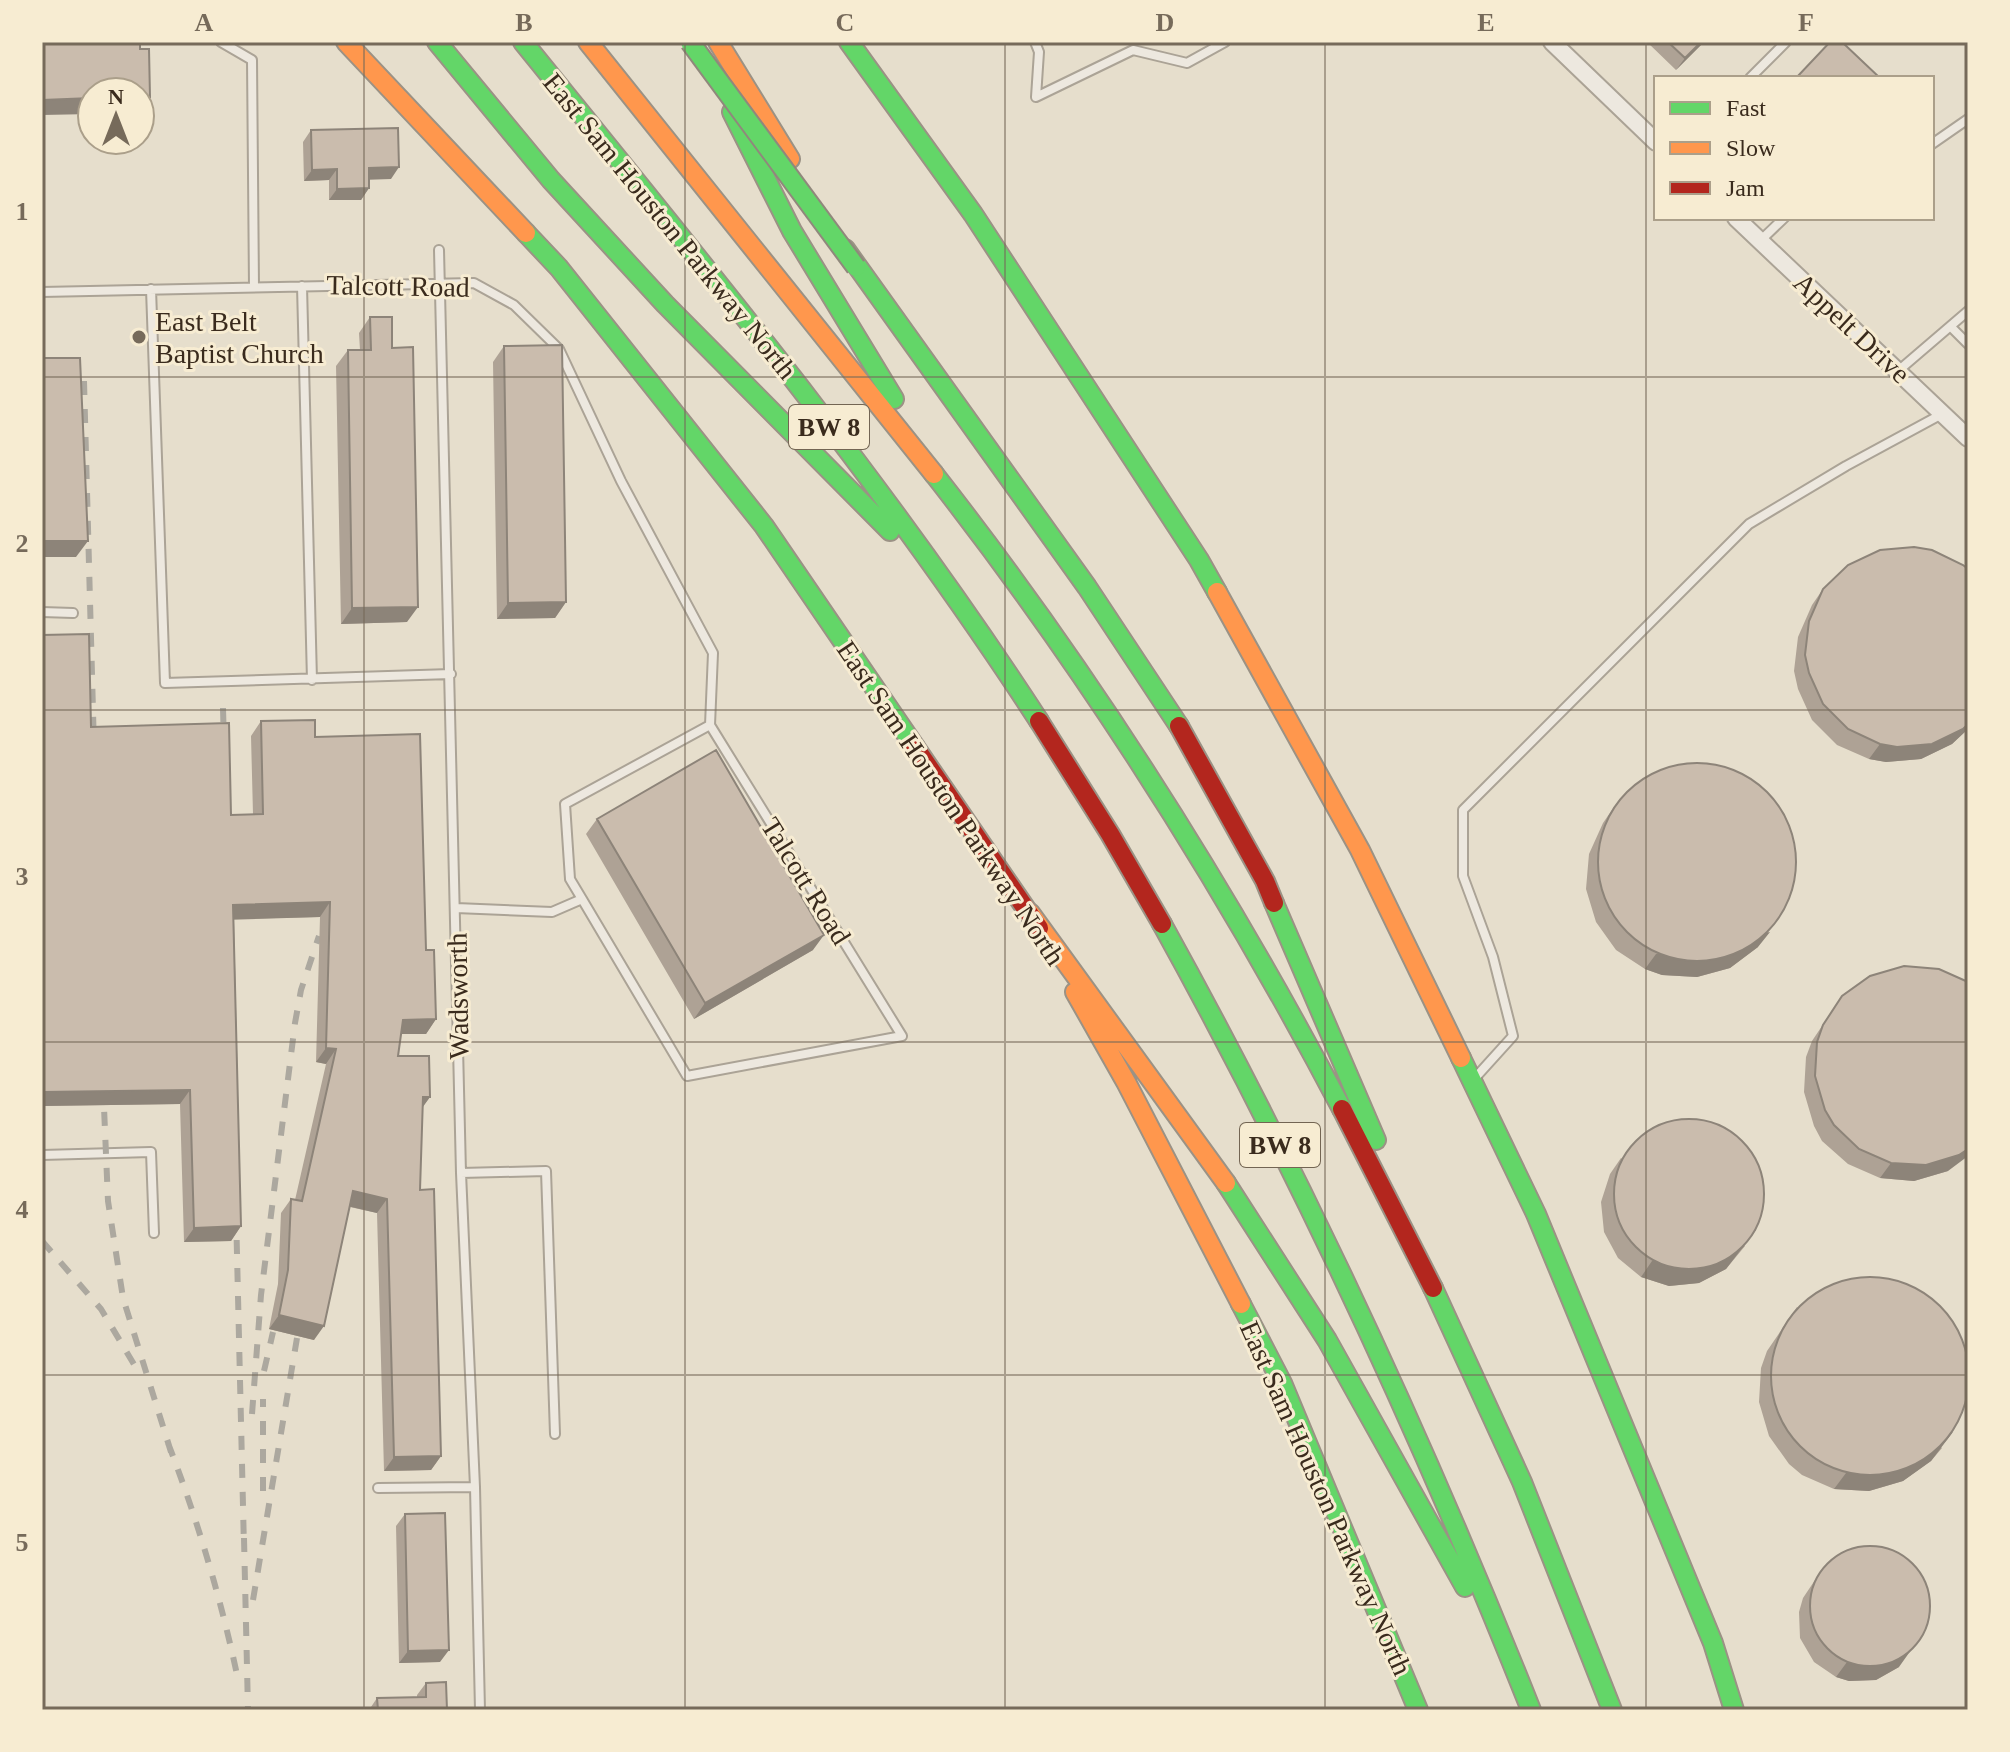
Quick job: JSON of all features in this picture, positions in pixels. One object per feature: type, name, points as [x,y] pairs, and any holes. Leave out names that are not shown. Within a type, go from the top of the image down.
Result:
[{"type":"main road","name":"East Sam Houston Parkway North","points":[[346,42],[559,268],[764,526],[1030,913],[1126,1082],[1282,1383],[1418,1710]]},
{"type":"main road","points":[[437,42],[551,180],[665,304],[967,613]]},
{"type":"main road","name":"East Sam Houston Parkway North","points":[[523,42],[688,245],[897,516],[1018,687],[1113,838],[1165,927],[1259,1103],[1424,1452],[1481,1582],[1531,1710]]},
{"type":"main road","name":"East Sam Houston Parkway North","points":[[588,42],[1005,567],[1130,750],[1195,852],[1257,957],[1373,1169],[1491,1410],[1612,1710]]},
{"type":"main road","points":[[690,42],[987,445],[1133,654],[1182,730],[1245,842],[1291,938],[1491,1410]]},
{"type":"main road","points":[[698,42],[785,219],[821,282],[889,392],[1005,567]]},
{"type":"main road","points":[[718,42],[856,267]]},
{"type":"main road","points":[[849,42],[973,214],[1199,560],[1360,850],[1536,1214],[1713,1643],[1734,1710]]},
{"type":"main road","points":[[1030,913],[1154,1081],[1277,1260],[1344,1368],[1531,1710]]},
{"type":"street","points":[[1552,42],[1654,140]]},
{"type":"street","name":"Appelt Drive","points":[[1738,220],[1968,438]]},
{"type":"lane","points":[[221,42],[252,60],[254,287]]},
{"type":"lane","points":[[1035,42],[1039,52],[1036,97],[1133,50],[1187,63],[1225,42]]},
{"type":"lane","points":[[1752,76],[1786,42]]},
{"type":"lane","points":[[1934,143],[1968,119]]},
{"type":"lane","points":[[1760,241],[1782,220]]},
{"type":"lane","name":"Wadsworth","points":[[439,250],[461,1173],[475,1487],[480,1710]]},
{"type":"lane","name":"Talcott Road","points":[[42,292],[474,283],[514,305],[559,349],[621,481],[713,653],[710,725],[902,1036],[687,1076],[582,899]]},
{"type":"lane","points":[[302,286],[312,680]]},
{"type":"lane","points":[[151,289],[165,683],[451,674]]},
{"type":"lane","points":[[1898,372],[1968,311]]},
{"type":"lane","points":[[1951,327],[1968,344]]},
{"type":"lane","points":[[1471,1082],[1513,1036],[1493,957],[1463,876],[1463,810],[1749,524],[1942,413]]},
{"type":"lane","points":[[42,612],[73,613]]},
{"type":"lane","points":[[456,908],[552,912],[582,899],[570,879],[565,804],[710,725]]},
{"type":"lane","points":[[42,1155],[151,1152],[154,1233]]},
{"type":"lane","points":[[461,1173],[546,1171],[555,1434]]},
{"type":"lane","points":[[378,1488],[475,1487]]},
{"type":"building","points":[[42,42],[140,42],[140,49],[149,49],[150,76],[76,76],[76,99],[42,100]]},
{"type":"building","points":[[1668,42],[1701,42],[1685,58]]},
{"type":"building","points":[[1830,42],[1842,42],[1878,76],[1798,76]]},
{"type":"building","points":[[398,128],[399,167],[369,168],[369,188],[337,189],[337,169],[312,170],[311,130]]},
{"type":"building","points":[[370,317],[392,317],[392,348],[413,347],[418,607],[352,608],[348,350],[371,350]]},
{"type":"building","points":[[562,345],[566,602],[508,603],[504,346]]},
{"type":"building","points":[[42,358],[80,358],[88,541],[42,541]]},
{"type":"building","points":[[1914,547],[1932,550],[1968,569],[1968,724],[1932,744],[1897,747],[1880,744],[1848,729],[1823,704],[1809,673],[1805,655],[1809,621],[1823,589],[1848,565],[1880,550]]},
{"type":"building","points":[[89,634],[91,727],[229,723],[231,815],[263,814],[261,721],[315,720],[315,737],[420,734],[426,950],[434,950],[436,1019],[403,1020],[398,1056],[429,1056],[430,1097],[423,1097],[420,1190],[434,1189],[441,1456],[394,1457],[387,1199],[353,1191],[324,1326],[279,1315],[288,1270],[291,1199],[302,1201],[336,1049],[326,1048],[330,902],[233,905],[241,1226],[194,1228],[190,1090],[42,1092],[42,635]]},
{"type":"building","points":[[716,750],[824,935],[705,1003],[597,819]]},
{"type":"building","points":[[1697,763],[1735,770],[1767,792],[1789,824],[1796,862],[1789,900],[1767,932],[1735,954],[1697,961],[1659,954],[1627,932],[1605,900],[1598,862],[1605,824],[1627,792],[1659,770]]},
{"type":"building","points":[[1904,966],[1939,969],[1968,982],[1968,1149],[1959,1155],[1926,1165],[1891,1163],[1859,1149],[1834,1125],[1825,1110],[1815,1076],[1817,1042],[1823,1025],[1842,996],[1870,976]]},
{"type":"building","points":[[1689,1119],[1718,1124],[1742,1141],[1759,1165],[1764,1194],[1759,1223],[1742,1247],[1718,1264],[1689,1269],[1660,1264],[1636,1247],[1619,1223],[1614,1194],[1619,1165],[1636,1141],[1660,1124]]},
{"type":"building","points":[[1870,1277],[1908,1284],[1940,1306],[1962,1338],[1969,1376],[1962,1414],[1940,1446],[1908,1468],[1870,1475],[1832,1468],[1800,1446],[1778,1414],[1771,1376],[1778,1338],[1800,1306],[1832,1284]]},
{"type":"building","points":[[445,1513],[449,1650],[408,1651],[405,1514]]},
{"type":"building","points":[[1870,1546],[1893,1551],[1912,1564],[1925,1583],[1930,1606],[1925,1629],[1912,1648],[1893,1661],[1870,1666],[1847,1661],[1828,1648],[1815,1629],[1810,1606],[1815,1583],[1828,1564],[1847,1551]]},
{"type":"building","points":[[446,1682],[447,1710],[378,1710],[377,1698],[426,1697],[426,1683]]},
{"type":"railway","points":[[84,381],[94,748]]},
{"type":"railway","points":[[223,708],[224,744]]},
{"type":"railway","points":[[252,1414],[261,1295],[295,1023],[301,990],[319,936]]},
{"type":"railway","points":[[103,1084],[108,1201],[123,1298],[171,1452]]},
{"type":"railway","points":[[236,1212],[244,1548]]},
{"type":"railway","points":[[42,1241],[101,1309],[135,1366]]},
{"type":"railway","points":[[264,1371],[273,1332]]},
{"type":"railway","points":[[253,1600],[297,1338]]},
{"type":"railway","points":[[263,1399],[263,1491]]},
{"type":"railway","points":[[168,1443],[208,1562],[239,1684]]},
{"type":"railway","points":[[244,1538],[248,1710]]},
{"type":"traffic: fast","points":[[437,42],[551,180],[665,304],[890,531]]},
{"type":"traffic: fast","points":[[523,42],[855,459],[980,632],[1039,721]]},
{"type":"traffic: fast","points":[[690,42],[856,267]]},
{"type":"traffic: fast","points":[[849,42],[973,214],[1217,592]]},
{"type":"traffic: fast","points":[[732,112],[792,231],[894,399]]},
{"type":"traffic: fast","points":[[526,233],[559,268],[764,526],[915,747]]},
{"type":"traffic: fast","points":[[845,249],[1087,587],[1179,726]]},
{"type":"traffic: fast","points":[[934,474],[1047,626],[1152,782],[1251,944],[1342,1109]]},
{"type":"traffic: fast","points":[[1274,903],[1376,1140]]},
{"type":"traffic: fast","points":[[1162,924],[1264,1116],[1359,1311],[1448,1509],[1531,1710]]},
{"type":"traffic: fast","points":[[1461,1058],[1536,1214],[1713,1643],[1734,1710]]},
{"type":"traffic: fast","points":[[1226,1183],[1327,1340],[1465,1587]]},
{"type":"traffic: fast","points":[[1433,1288],[1522,1482],[1612,1710]]},
{"type":"traffic: fast","points":[[1241,1304],[1282,1383],[1418,1710]]},
{"type":"traffic: slow","points":[[346,42],[526,233]]},
{"type":"traffic: slow","points":[[588,42],[934,474]]},
{"type":"traffic: slow","points":[[718,42],[790,159]]},
{"type":"traffic: slow","points":[[1217,592],[1360,850],[1461,1058]]},
{"type":"traffic: slow","points":[[1030,913],[1226,1183]]},
{"type":"traffic: slow","points":[[1075,992],[1126,1082],[1241,1304]]},
{"type":"traffic: jam","points":[[1039,721],[1162,924]]},
{"type":"traffic: jam","points":[[1179,726],[1265,881],[1274,903]]},
{"type":"traffic: jam","points":[[915,747],[1039,928]]},
{"type":"traffic: jam","points":[[1342,1109],[1433,1288]]},
{"type":"place","name":"East Belt Baptist Church","points":[[139,337]]}]
